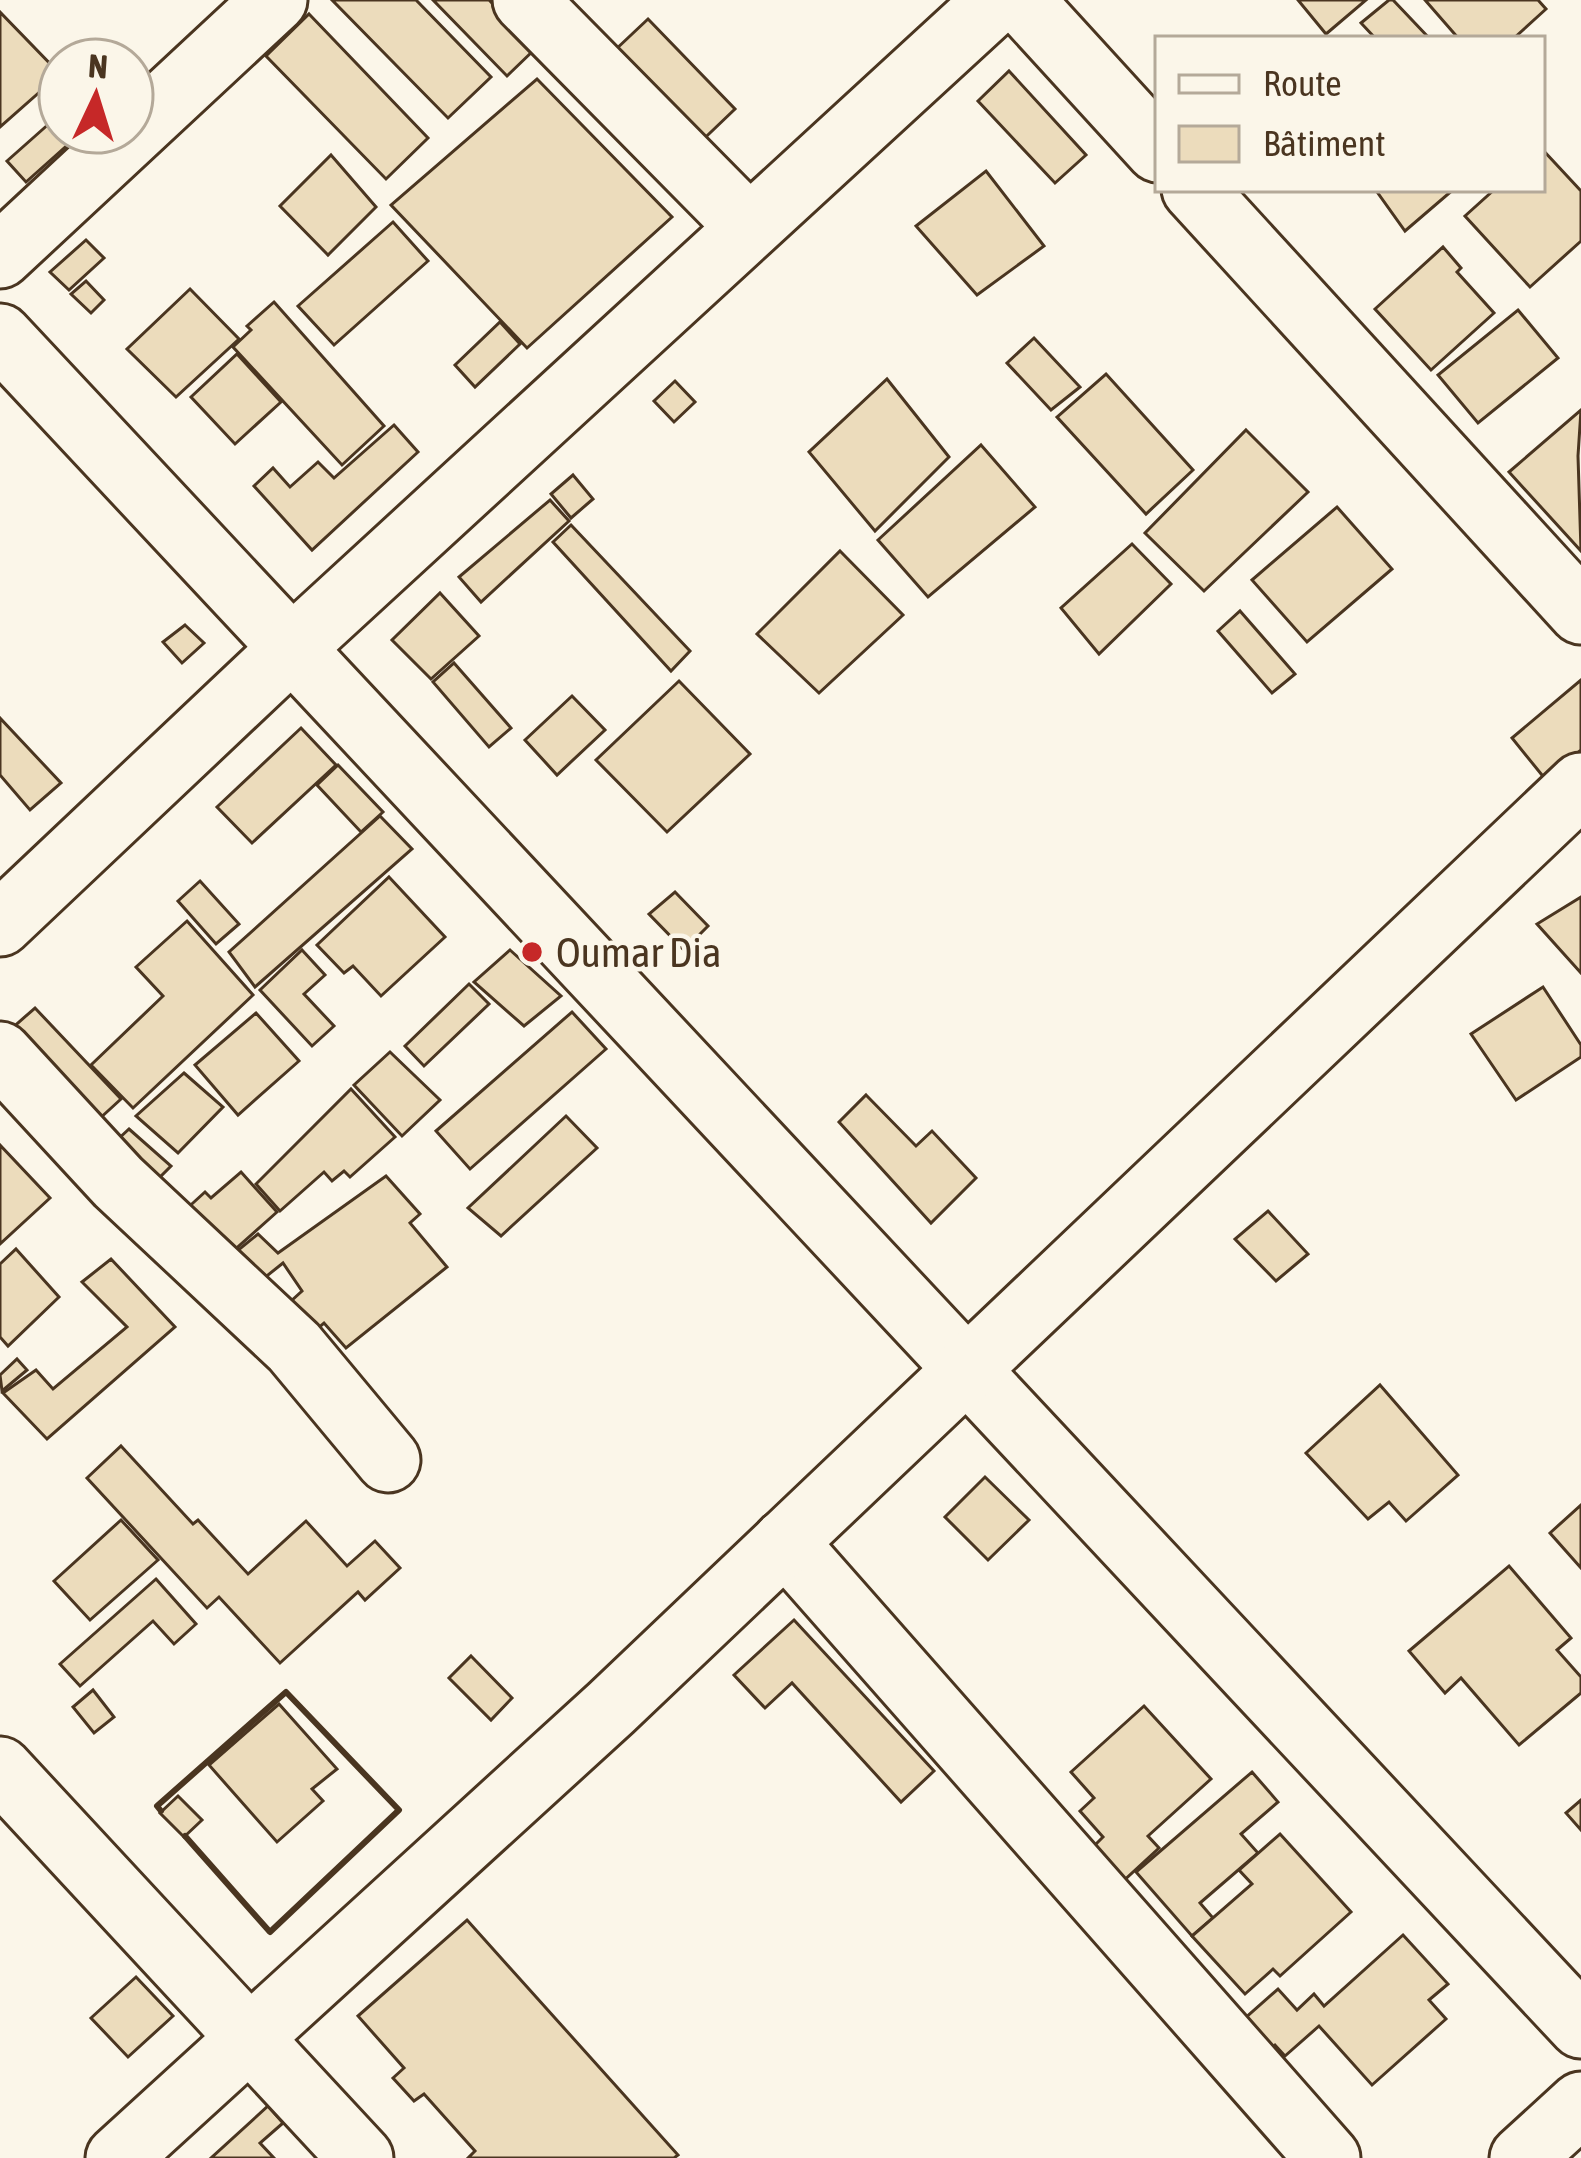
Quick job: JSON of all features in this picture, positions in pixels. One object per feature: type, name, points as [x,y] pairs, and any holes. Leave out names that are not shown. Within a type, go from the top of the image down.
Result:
[{"type":"street","points":[[0,256],[275,0]]},
{"type":"street","points":[[525,0],[749,227]]},
{"type":"street","points":[[0,924],[292,648],[997,0]]},
{"type":"street","points":[[1021,0],[1155,147]]},
{"type":"street","points":[[1197,192],[1581,612]]},
{"type":"street","points":[[0,336],[1581,2026]]},
{"type":"street","points":[[118,2158],[594,1724],[1581,785]]},
{"type":"street","points":[[0,1054],[118,1182],[294,1347],[388,1460]]},
{"type":"street","points":[[785,1542],[1328,2158]]},
{"type":"street","points":[[0,1768],[361,2158]]},
{"type":"street","points":[[1522,2158],[1581,2104]]},
{"type":"building","points":[[332,0],[416,0],[491,77],[448,118]]},
{"type":"building","points":[[433,0],[489,0],[536,48],[507,76]]},
{"type":"building","points":[[1298,0],[1366,0],[1326,34]]},
{"type":"building","points":[[1393,0],[1427,36],[1373,36],[1361,23]]},
{"type":"building","points":[[1425,0],[1538,0],[1546,9],[1516,36],[1456,36]]},
{"type":"building","points":[[0,12],[36,49],[36,95],[0,127]]},
{"type":"building","points":[[309,14],[428,138],[386,179],[266,56]]},
{"type":"building","points":[[648,19],[735,109],[665,176],[578,85]]},
{"type":"building","points":[[1009,71],[1086,155],[1055,183],[978,101]]},
{"type":"building","points":[[537,79],[672,217],[527,348],[391,205]]},
{"type":"building","points":[[36,135],[36,156],[55,156],[26,182],[7,161]]},
{"type":"building","points":[[1545,152],[1581,191],[1581,241],[1530,287],[1465,216],[1492,192],[1545,192]]},
{"type":"building","points":[[331,155],[376,207],[328,255],[280,206]]},
{"type":"building","points":[[986,171],[1044,246],[977,295],[916,226]]},
{"type":"building","points":[[1377,192],[1450,192],[1405,231]]},
{"type":"building","points":[[393,222],[428,261],[334,345],[298,306]]},
{"type":"building","points":[[86,240],[104,258],[69,290],[50,272]]},
{"type":"building","points":[[1443,247],[1461,268],[1457,272],[1494,313],[1431,370],[1375,309]]},
{"type":"building","points":[[86,281],[104,300],[91,313],[71,294]]},
{"type":"building","points":[[190,289],[239,339],[176,397],[127,349]]},
{"type":"building","points":[[274,302],[384,426],[342,465],[233,347],[251,330],[247,326]]},
{"type":"building","points":[[1518,310],[1558,358],[1478,423],[1438,375]]},
{"type":"building","points":[[500,322],[520,344],[475,387],[455,365]]},
{"type":"building","points":[[1034,338],[1080,387],[1051,410],[1007,363]]},
{"type":"building","points":[[237,354],[281,402],[235,444],[191,397]]},
{"type":"building","points":[[1106,374],[1193,470],[1146,514],[1057,417]]},
{"type":"building","points":[[887,379],[949,457],[875,531],[809,452]]},
{"type":"building","points":[[675,381],[695,402],[674,422],[654,401]]},
{"type":"building","points":[[1581,410],[1578,456],[1581,551],[1509,472]]},
{"type":"building","points":[[394,425],[418,452],[312,550],[254,486],[273,468],[290,487],[318,462],[334,478]]},
{"type":"building","points":[[1246,430],[1308,492],[1204,591],[1145,533]]},
{"type":"building","points":[[981,445],[1035,507],[928,597],[878,540]]},
{"type":"building","points":[[573,475],[593,499],[571,518],[551,494]]},
{"type":"building","points":[[550,500],[569,521],[481,602],[459,577]]},
{"type":"building","points":[[1337,507],[1392,569],[1307,642],[1252,580]]},
{"type":"building","points":[[571,525],[690,651],[671,671],[553,542]]},
{"type":"building","points":[[1132,544],[1171,584],[1099,654],[1061,608]]},
{"type":"building","points":[[840,551],[903,615],[819,693],[757,634]]},
{"type":"building","points":[[440,593],[479,636],[431,679],[392,640]]},
{"type":"building","points":[[1240,611],[1295,674],[1272,693],[1218,631]]},
{"type":"building","points":[[185,625],[204,643],[182,663],[163,642]]},
{"type":"building","points":[[454,663],[511,728],[489,747],[433,682]]},
{"type":"building","points":[[1581,680],[1581,750],[1546,780],[1512,738]]},
{"type":"building","points":[[679,681],[750,754],[667,832],[596,760]]},
{"type":"building","points":[[572,696],[605,730],[557,775],[525,740]]},
{"type":"building","points":[[0,718],[61,783],[30,810],[0,775]]},
{"type":"building","points":[[301,728],[336,765],[252,843],[217,807]]},
{"type":"building","points":[[338,765],[383,812],[361,832],[317,785]]},
{"type":"building","points":[[380,816],[412,849],[255,987],[229,952]]},
{"type":"building","points":[[389,877],[445,937],[381,996],[353,966],[344,973],[317,945]]},
{"type":"building","points":[[200,881],[239,924],[216,944],[178,901]]},
{"type":"building","points":[[675,892],[708,926],[684,950],[649,914]]},
{"type":"building","points":[[1581,897],[1581,973],[1537,924]]},
{"type":"building","points":[[187,921],[253,995],[133,1108],[91,1065],[163,996],[136,967]]},
{"type":"building","points":[[302,950],[325,975],[304,994],[334,1026],[312,1046],[260,990]]},
{"type":"building","points":[[510,950],[561,996],[524,1026],[474,982]]},
{"type":"building","points":[[469,984],[489,1004],[424,1066],[405,1046]]},
{"type":"building","points":[[1543,987],[1581,1045],[1581,1057],[1516,1100],[1471,1034]]},
{"type":"building","points":[[35,1008],[121,1099],[97,1121],[11,1029]]},
{"type":"building","points":[[572,1012],[606,1049],[470,1169],[436,1131]]},
{"type":"building","points":[[256,1013],[299,1061],[238,1115],[195,1065]]},
{"type":"building","points":[[390,1052],[440,1100],[402,1136],[354,1085]]},
{"type":"building","points":[[184,1073],[223,1107],[178,1153],[136,1116]]},
{"type":"building","points":[[351,1089],[395,1137],[350,1177],[344,1171],[332,1181],[324,1172],[280,1211],[256,1184]]},
{"type":"building","points":[[866,1095],[916,1146],[932,1131],[976,1178],[931,1223],[839,1122]]},
{"type":"building","points":[[566,1116],[597,1148],[501,1236],[468,1208]]},
{"type":"building","points":[[129,1129],[171,1166],[153,1184],[115,1142]]},
{"type":"building","points":[[0,1145],[50,1198],[0,1244]]},
{"type":"building","points":[[241,1172],[277,1212],[223,1260],[182,1213],[205,1192],[211,1198]]},
{"type":"building","points":[[386,1176],[420,1214],[410,1223],[447,1267],[346,1348],[324,1323],[316,1330],[290,1302],[302,1291],[283,1263],[248,1291],[226,1260],[258,1234],[278,1253]]},
{"type":"building","points":[[1268,1211],[1308,1254],[1276,1281],[1235,1239]]},
{"type":"building","points":[[16,1249],[59,1297],[8,1346],[0,1337],[0,1264]]},
{"type":"building","points":[[111,1259],[175,1327],[47,1439],[3,1393],[36,1370],[53,1389],[127,1327],[82,1282]]},
{"type":"building","points":[[17,1359],[27,1370],[2,1391],[0,1375]]},
{"type":"building","points":[[1380,1385],[1458,1475],[1406,1521],[1389,1502],[1368,1519],[1306,1453]]},
{"type":"building","points":[[121,1446],[193,1524],[198,1520],[248,1574],[306,1521],[347,1566],[375,1541],[400,1568],[365,1600],[358,1592],[280,1663],[219,1597],[207,1608],[87,1478]]},
{"type":"building","points":[[985,1477],[1029,1520],[988,1560],[945,1517]]},
{"type":"building","points":[[1581,1505],[1581,1568],[1550,1533]]},
{"type":"building","points":[[121,1520],[158,1560],[90,1620],[54,1581]]},
{"type":"building","points":[[1509,1566],[1571,1638],[1557,1650],[1581,1677],[1581,1693],[1519,1745],[1461,1678],[1445,1693],[1409,1651]]},
{"type":"building","points":[[156,1579],[196,1624],[174,1644],[153,1621],[80,1686],[60,1664]]},
{"type":"building","points":[[794,1620],[934,1771],[901,1802],[792,1683],[765,1708],[734,1675]]},
{"type":"building","points":[[471,1656],[512,1698],[491,1720],[449,1678]]},
{"type":"building","points":[[93,1690],[114,1717],[94,1733],[73,1707]]},
{"type":"building","points":[[279,1704],[337,1769],[312,1789],[323,1801],[277,1842],[209,1765]]},
{"type":"building","points":[[1144,1706],[1211,1779],[1148,1836],[1159,1848],[1120,1884],[1090,1850],[1103,1837],[1080,1811],[1094,1798],[1071,1772]]},
{"type":"building","points":[[1252,1772],[1278,1802],[1241,1834],[1258,1853],[1200,1903],[1213,1918],[1192,1936],[1136,1872]]},
{"type":"building","points":[[178,1796],[202,1820],[184,1837],[160,1813]]},
{"type":"building","points":[[1581,1800],[1581,1830],[1566,1813]]},
{"type":"building","points":[[1280,1834],[1351,1912],[1280,1976],[1273,1969],[1245,1994],[1192,1936],[1252,1884],[1239,1870]]},
{"type":"building","points":[[467,1920],[678,2155],[468,2158],[475,2151],[424,2094],[414,2101],[393,2078],[404,2068],[358,2016]]},
{"type":"building","points":[[1403,1935],[1448,1984],[1429,2000],[1446,2019],[1372,2085],[1319,2026],[1285,2056],[1275,2045],[1263,2056],[1236,2026],[1278,1989],[1297,2010],[1314,1994],[1324,2006]]},
{"type":"building","points":[[136,1977],[173,2016],[128,2057],[91,2018]]},
{"type":"building","points":[[268,2106],[283,2123],[260,2143],[274,2158],[211,2158]]},
{"type":"wall","points":[[161,1811],[157,1806],[286,1692],[399,1810],[270,1932],[185,1836]]},
{"type":"place","name":"Oumar Dia","points":[[532,952]]}]
